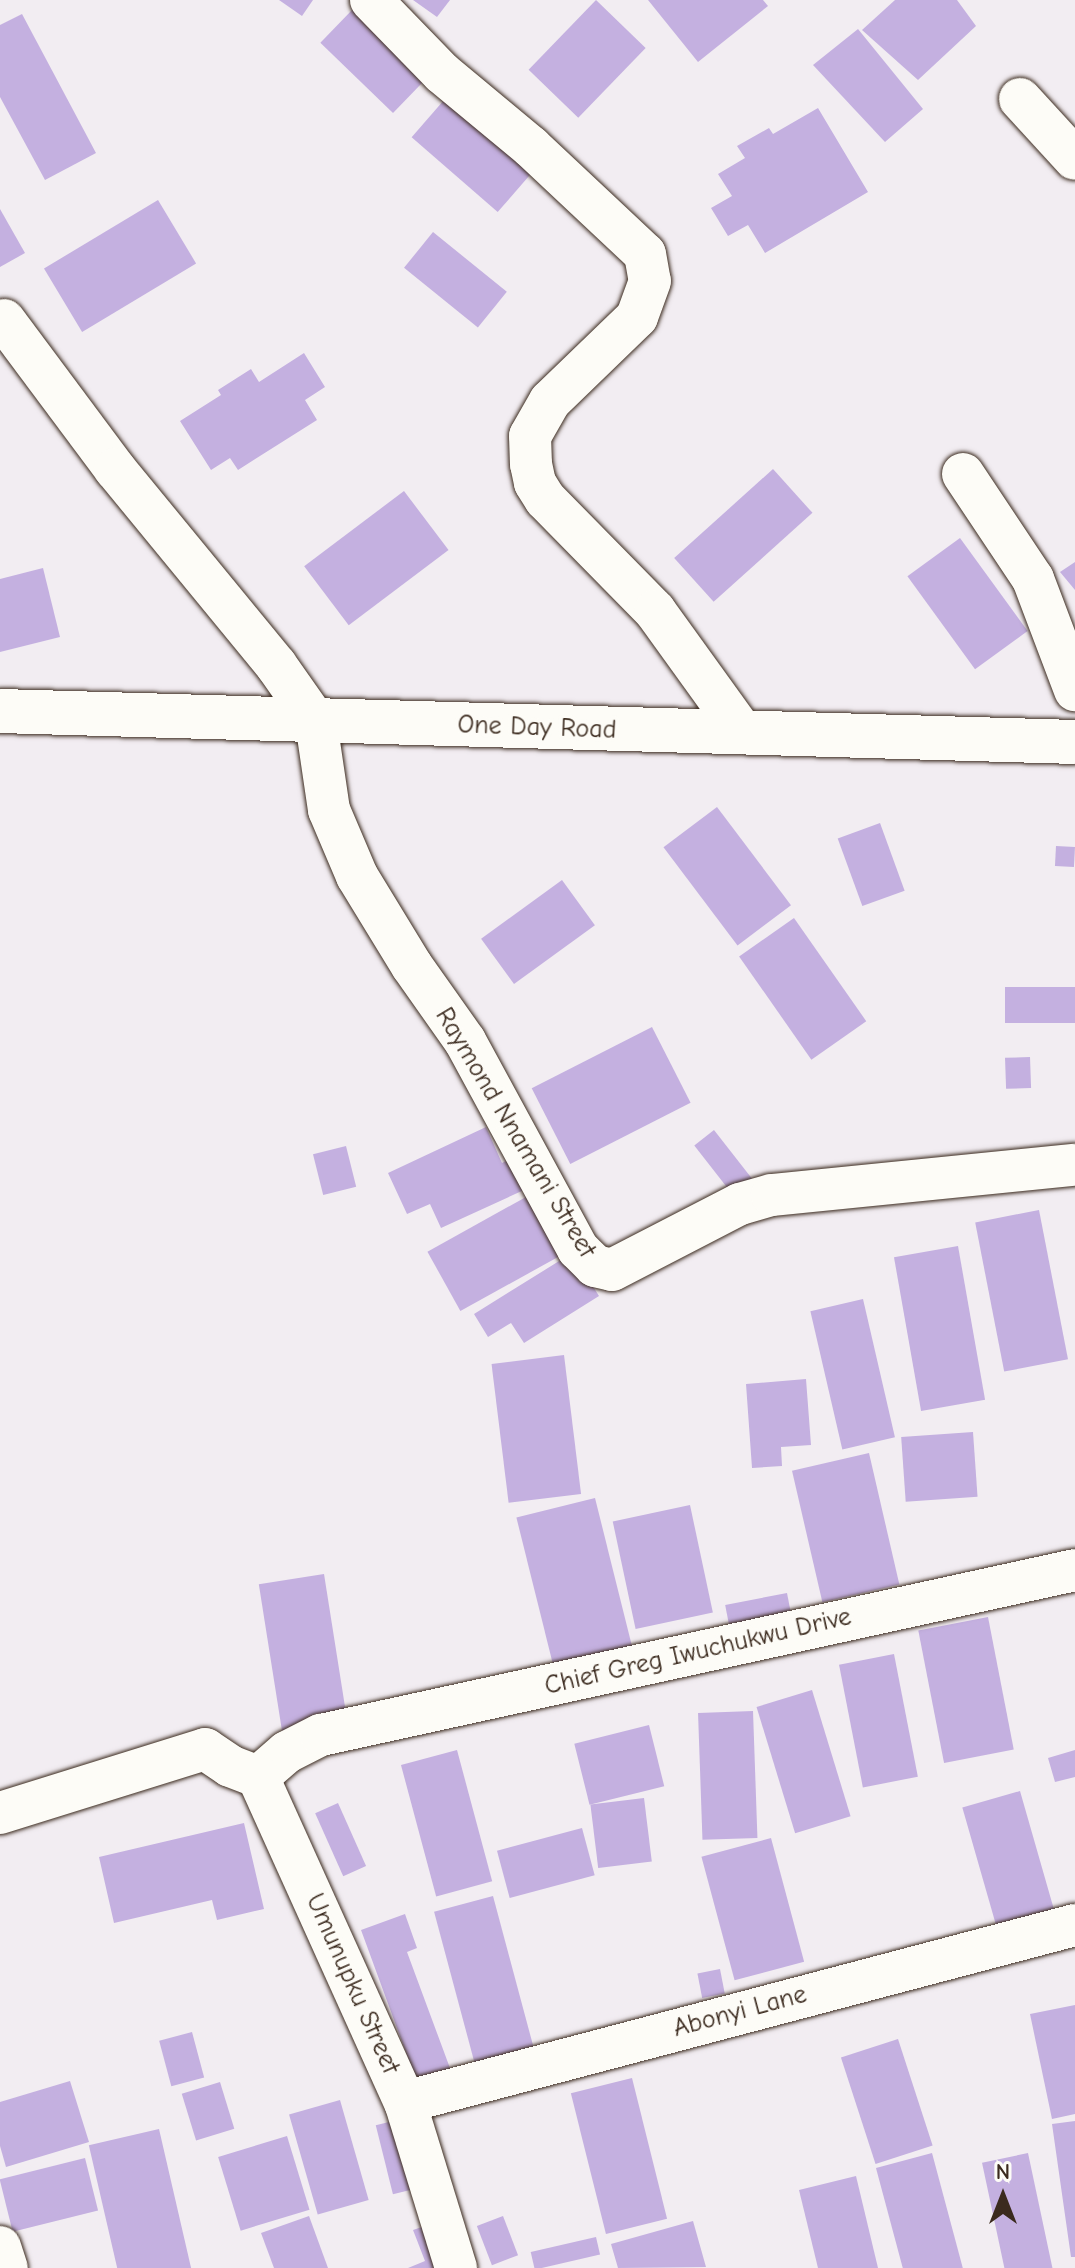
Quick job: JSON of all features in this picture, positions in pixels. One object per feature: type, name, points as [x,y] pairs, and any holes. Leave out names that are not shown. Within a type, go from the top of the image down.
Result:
[{"type":"main road","name":"One Day Road","points":[[0,711],[1075,742]]},
{"type":"street","points":[[371,0],[442,73],[531,147],[645,254],[650,281],[642,308],[550,401],[530,436],[531,464],[535,483],[545,499],[655,611],[743,733]]},
{"type":"street","points":[[1020,99],[1075,159]]},
{"type":"street","points":[[4,320],[115,469],[276,665],[316,722]]},
{"type":"street","points":[[963,474],[1033,579],[1075,690]]},
{"type":"street","name":"Raymond Nnamani Street","points":[[316,722],[329,810],[357,876],[412,966],[465,1041],[578,1249],[595,1266],[612,1270],[740,1204],[772,1195],[1075,1165]]},
{"type":"street","name":"Chief Greg Iwuchukwu Drive","points":[[258,1777],[287,1752],[321,1735],[1075,1570]]},
{"type":"street","points":[[0,1813],[205,1749],[230,1766],[258,1777]]},
{"type":"street","name":"Umunupku Street","points":[[258,1777],[405,2102],[445,2264]]},
{"type":"street","name":"Abonyi Lane","points":[[405,2102],[1075,1925]]},
{"type":"street","points":[[0,2247],[7,2268]]},
{"type":"building","points":[[279,0],[313,0],[302,16]]},
{"type":"building","points":[[413,0],[450,0],[437,17]]},
{"type":"building","points":[[596,0],[646,48],[578,118],[529,70]]},
{"type":"building","points":[[648,0],[763,0],[768,6],[698,62]]},
{"type":"building","points":[[895,0],[957,0],[976,26],[918,80],[862,30]]},
{"type":"building","points":[[353,9],[426,79],[393,113],[320,43]]},
{"type":"building","points":[[22,14],[96,153],[45,180],[0,97],[0,25]]},
{"type":"building","points":[[858,29],[923,109],[885,142],[813,65]]},
{"type":"building","points":[[451,92],[537,167],[498,212],[412,137]]},
{"type":"building","points":[[818,108],[868,192],[765,253],[748,225],[728,236],[711,208],[732,196],[718,174],[745,158],[737,146],[769,128],[773,134]]},
{"type":"building","points":[[158,200],[196,263],[82,332],[44,269]]},
{"type":"building","points":[[0,209],[25,253],[0,267]]},
{"type":"building","points":[[433,232],[507,292],[478,328],[404,268]]},
{"type":"building","points":[[304,353],[325,387],[305,400],[317,420],[238,470],[230,458],[211,470],[180,421],[221,395],[218,390],[251,369],[259,382]]},
{"type":"building","points":[[773,469],[812,513],[714,602],[674,558]]},
{"type":"building","points":[[404,491],[449,550],[349,625],[304,566]]},
{"type":"building","points":[[960,538],[1028,631],[975,669],[907,576]]},
{"type":"building","points":[[1075,562],[1075,590],[1060,572]]},
{"type":"building","points":[[43,568],[60,637],[0,652],[0,579]]},
{"type":"building","points":[[717,807],[791,905],[738,946],[663,847]]},
{"type":"building","points":[[880,823],[905,891],[862,906],[838,838]]},
{"type":"building","points":[[1056,846],[1075,847],[1074,867],[1055,866]]},
{"type":"building","points":[[562,880],[595,925],[514,984],[481,939]]},
{"type":"building","points":[[794,918],[866,1021],[811,1060],[739,956]]},
{"type":"building","points":[[1005,987],[1075,987],[1075,1023],[1005,1023]]},
{"type":"building","points":[[652,1027],[691,1103],[570,1164],[532,1088]]},
{"type":"building","points":[[1030,1057],[1031,1088],[1006,1089],[1005,1058]]},
{"type":"building","points":[[486,1127],[502,1163],[510,1159],[524,1190],[441,1228],[430,1204],[407,1214],[388,1173]]},
{"type":"building","points":[[714,1130],[758,1187],[739,1202],[694,1145]]},
{"type":"building","points":[[346,1146],[356,1187],[323,1195],[313,1154]]},
{"type":"building","points":[[535,1192],[568,1251],[460,1311],[427,1252]]},
{"type":"building","points":[[1039,1210],[1068,1359],[1004,1372],[975,1222]]},
{"type":"building","points":[[958,1246],[985,1400],[921,1411],[894,1257]]},
{"type":"building","points":[[572,1253],[599,1296],[524,1343],[511,1323],[488,1337],[474,1314]]},
{"type":"building","points":[[863,1299],[895,1437],[842,1450],[810,1311]]},
{"type":"building","points":[[564,1355],[581,1494],[509,1503],[492,1364]]},
{"type":"building","points":[[806,1379],[811,1445],[781,1447],[782,1466],[752,1468],[746,1384]]},
{"type":"building","points":[[973,1432],[978,1497],[906,1502],[901,1437]]},
{"type":"building","points":[[869,1453],[899,1585],[822,1602],[792,1471]]},
{"type":"building","points":[[595,1498],[633,1650],[554,1670],[516,1518]]},
{"type":"building","points":[[690,1505],[713,1613],[636,1629],[613,1521]]},
{"type":"building","points":[[324,1574],[348,1724],[283,1734],[259,1584]]},
{"type":"building","points":[[787,1593],[794,1630],[732,1642],[725,1605]]},
{"type":"building","points":[[988,1617],[1014,1750],[944,1763],[918,1631]]},
{"type":"building","points":[[894,1654],[918,1777],[863,1787],[839,1665]]},
{"type":"building","points":[[812,1690],[851,1816],[795,1833],[757,1707]]},
{"type":"building","points":[[753,1711],[757,1838],[702,1840],[698,1713]]},
{"type":"building","points":[[649,1725],[664,1786],[590,1805],[574,1744]]},
{"type":"building","points":[[457,1750],[492,1881],[436,1896],[401,1765]]},
{"type":"building","points":[[1075,1750],[1075,1777],[1055,1782],[1048,1758]]},
{"type":"building","points":[[1020,1791],[1054,1909],[996,1926],[962,1808]]},
{"type":"building","points":[[644,1798],[652,1862],[598,1868],[590,1805]]},
{"type":"building","points":[[338,1803],[366,1866],[343,1876],[315,1813]]},
{"type":"building","points":[[244,1823],[264,1909],[217,1920],[212,1900],[114,1923],[99,1857]]},
{"type":"building","points":[[582,1828],[595,1875],[510,1898],[497,1851]]},
{"type":"building","points":[[771,1838],[804,1962],[735,1980],[701,1857]]},
{"type":"building","points":[[493,1896],[534,2049],[475,2064],[434,1912]]},
{"type":"building","points":[[405,1914],[417,1948],[407,1952],[457,2087],[423,2099],[361,1930]]},
{"type":"building","points":[[720,1969],[725,1994],[702,1998],[697,1973]]},
{"type":"building","points":[[1075,2005],[1075,2114],[1052,2119],[1030,2014]]},
{"type":"building","points":[[192,2032],[204,2077],[171,2086],[159,2041]]},
{"type":"building","points":[[898,2039],[933,2146],[876,2164],[841,2058]]},
{"type":"building","points":[[632,2078],[667,2219],[606,2234],[571,2093]]},
{"type":"building","points":[[70,2081],[89,2142],[6,2167],[0,2146],[0,2102]]},
{"type":"building","points":[[220,2082],[234,2129],[196,2141],[182,2094]]},
{"type":"building","points":[[340,2100],[369,2200],[318,2215],[289,2115]]},
{"type":"building","points":[[401,2119],[418,2188],[393,2194],[376,2125]]},
{"type":"building","points":[[1075,2121],[1075,2257],[1071,2257],[1052,2124]]},
{"type":"building","points":[[159,2129],[191,2268],[117,2268],[89,2145]]},
{"type":"building","points":[[287,2136],[310,2210],[241,2231],[218,2157]]},
{"type":"building","points":[[932,2153],[963,2268],[903,2268],[876,2168]]},
{"type":"building","points":[[1028,2153],[1052,2268],[1004,2268],[982,2163]]},
{"type":"building","points":[[85,2158],[98,2210],[13,2232],[0,2179]]},
{"type":"building","points":[[856,2176],[878,2268],[818,2268],[799,2190]]},
{"type":"building","points":[[309,2216],[328,2268],[274,2268],[261,2233]]},
{"type":"building","points":[[503,2216],[518,2255],[492,2265],[477,2226]]},
{"type":"building","points":[[693,2221],[706,2267],[618,2268],[611,2244]]},
{"type":"building","points":[[436,2222],[454,2268],[408,2268],[425,2261],[413,2230]]},
{"type":"building","points":[[596,2237],[600,2255],[534,2268],[531,2252]]}]
